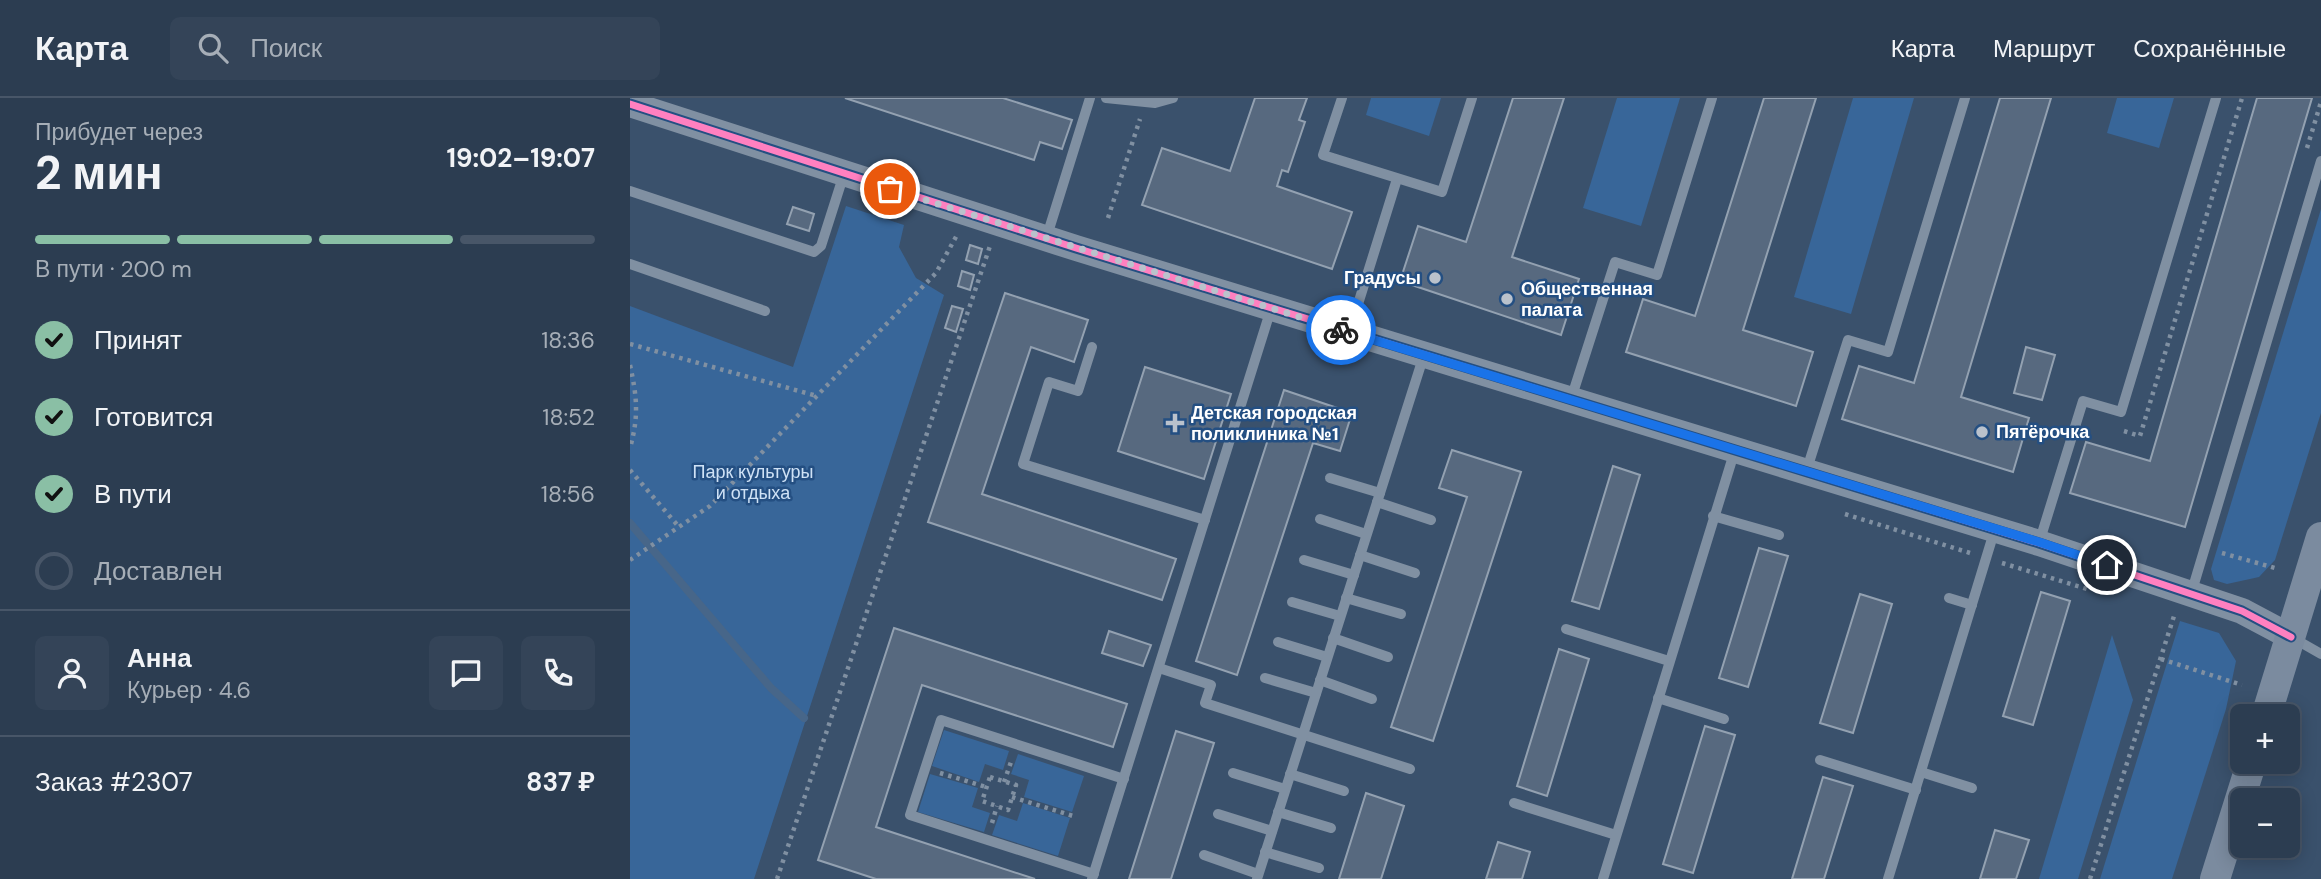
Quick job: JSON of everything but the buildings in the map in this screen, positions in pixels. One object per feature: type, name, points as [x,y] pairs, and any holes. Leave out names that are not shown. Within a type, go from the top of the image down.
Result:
[{"type":"main road","points":[[2270,704],[2321,537]]},
{"type":"main road","points":[[2215,879],[2248,774]]},
{"type":"street","points":[[630,104],[1271,309],[2039,542],[2242,611],[2291,637]]},
{"type":"lane","points":[[1046,239],[1090,98]]},
{"type":"lane","points":[[1106,98],[1145,103],[1173,98]]},
{"type":"lane","points":[[1342,98],[1322,155],[1442,192],[1472,98]]},
{"type":"lane","points":[[1571,400],[1615,262],[1657,275],[1712,98]]},
{"type":"lane","points":[[1806,472],[1848,340],[1888,352],[1965,98]]},
{"type":"lane","points":[[2039,542],[2083,401],[2121,412],[2216,98]]},
{"type":"lane","points":[[2191,594],[2321,161]]},
{"type":"lane","points":[[630,191],[814,252],[821,246],[845,174]]},
{"type":"lane","points":[[1349,332],[1397,179]]},
{"type":"lane","points":[[630,264],[765,311]]},
{"type":"lane","points":[[1124,779],[941,720],[910,815],[1093,877],[1124,779],[1158,668],[1271,309]]},
{"type":"lane","points":[[1092,347],[1078,391],[1049,382],[1023,464],[1205,520]]},
{"type":"lane","points":[[1204,855],[1257,876],[1424,355]]},
{"type":"lane","points":[[1605,878],[1735,450]]},
{"type":"lane","points":[[1330,478],[1431,520]]},
{"type":"lane","points":[[1713,516],[1779,535]]},
{"type":"lane","points":[[1320,519],[1366,534]]},
{"type":"lane","points":[[1888,879],[1995,529]]},
{"type":"lane","points":[[1360,555],[1415,573]]},
{"type":"lane","points":[[1304,560],[1354,575]]},
{"type":"lane","points":[[1949,597],[1972,605]]},
{"type":"lane","points":[[1346,598],[1401,614]]},
{"type":"lane","points":[[1292,602],[1340,616]]},
{"type":"lane","points":[[1566,629],[1669,661]]},
{"type":"lane","points":[[2291,637],[2321,654]]},
{"type":"lane","points":[[1334,638],[1388,657]]},
{"type":"lane","points":[[1278,642],[1328,657]]},
{"type":"lane","points":[[1158,668],[1211,685],[1205,703],[1410,769]]},
{"type":"lane","points":[[1265,677],[1316,693]]},
{"type":"lane","points":[[1320,680],[1372,699]]},
{"type":"lane","points":[[1658,698],[1724,719]]},
{"type":"lane","points":[[1819,760],[1916,790]]},
{"type":"lane","points":[[1921,772],[1972,788]]},
{"type":"lane","points":[[1233,773],[1285,789]]},
{"type":"lane","points":[[1290,774],[1344,791]]},
{"type":"lane","points":[[1514,803],[1616,835]]},
{"type":"lane","points":[[1278,812],[1331,828]]},
{"type":"lane","points":[[1219,814],[1272,831]]},
{"type":"lane","points":[[1265,852],[1319,868]]},
{"type":"path","points":[[1108,218],[1145,103]]},
{"type":"path","points":[[630,560],[710,506],[936,273],[959,232]]},
{"type":"path","points":[[777,879],[992,242]]},
{"type":"path","points":[[630,344],[817,396]]},
{"type":"path","points":[[630,365],[637,399],[636,425],[630,448]]},
{"type":"path","points":[[630,470],[678,527]]},
{"type":"path","points":[[2205,547],[2274,568]]},
{"type":"path","points":[[2090,879],[2174,617]]},
{"type":"path","points":[[2161,659],[2242,685]]},
{"type":"path","points":[[926,768],[986,788]]},
{"type":"path","points":[[990,777],[1016,785],[1008,810],[982,801],[986,788],[990,777]]},
{"type":"path","points":[[1012,797],[1073,816]]},
{"type":"green space","points":[[1371,98],[1441,98],[1429,136],[1366,115]]},
{"type":"green space","points":[[1617,98],[1680,98],[1641,226],[1583,208]]},
{"type":"green space","points":[[1853,98],[1914,98],[1851,314],[1794,297]]},
{"type":"green space","points":[[2117,98],[2174,98],[2159,148],[2107,133]]},
{"type":"green space","name":"Парк культуры и отдыха","points":[[846,206],[904,225],[899,247],[916,278],[944,295],[754,879],[630,879],[630,306],[793,367]]},
{"type":"green space","points":[[2321,209],[2321,413],[2275,560],[2259,577],[2227,584],[2214,580],[2211,569]]},
{"type":"green space","points":[[2180,621],[2219,633],[2236,661],[2226,709],[2172,879],[2100,879]]},
{"type":"green space","points":[[2112,635],[2133,700],[2078,879],[2039,879]]},
{"type":"green space","points":[[944,730],[1009,751],[1003,770],[985,764],[979,782],[932,766]]},
{"type":"green space","points":[[1018,754],[1084,776],[1072,812],[1024,797],[1029,780],[1011,774]]},
{"type":"green space","points":[[930,774],[978,788],[972,807],[990,813],[984,832],[918,812]]},
{"type":"green space","points":[[1023,803],[1070,818],[1058,856],[992,835],[999,815],[1017,821]]},
{"type":"waterway","points":[[630,523],[771,688],[804,718]]},
{"type":"cycle path","points":[[630,104],[1076,248],[2039,543],[2242,611],[2291,637]]},
{"type":"way so far","points":[[890,189],[1341,330]]},
{"type":"place","name":"Градусы","points":[[1435,278]]},
{"type":"place","name":"Общественная палата","points":[[1507,299]]},
{"type":"place","name":"Детская городская поликлиника №1","points":[[1175,423]]},
{"type":"place","name":"Пятёрочка","points":[[1982,432]]},
{"type":"route","points":[[1341,330],[2107,565]]}]
